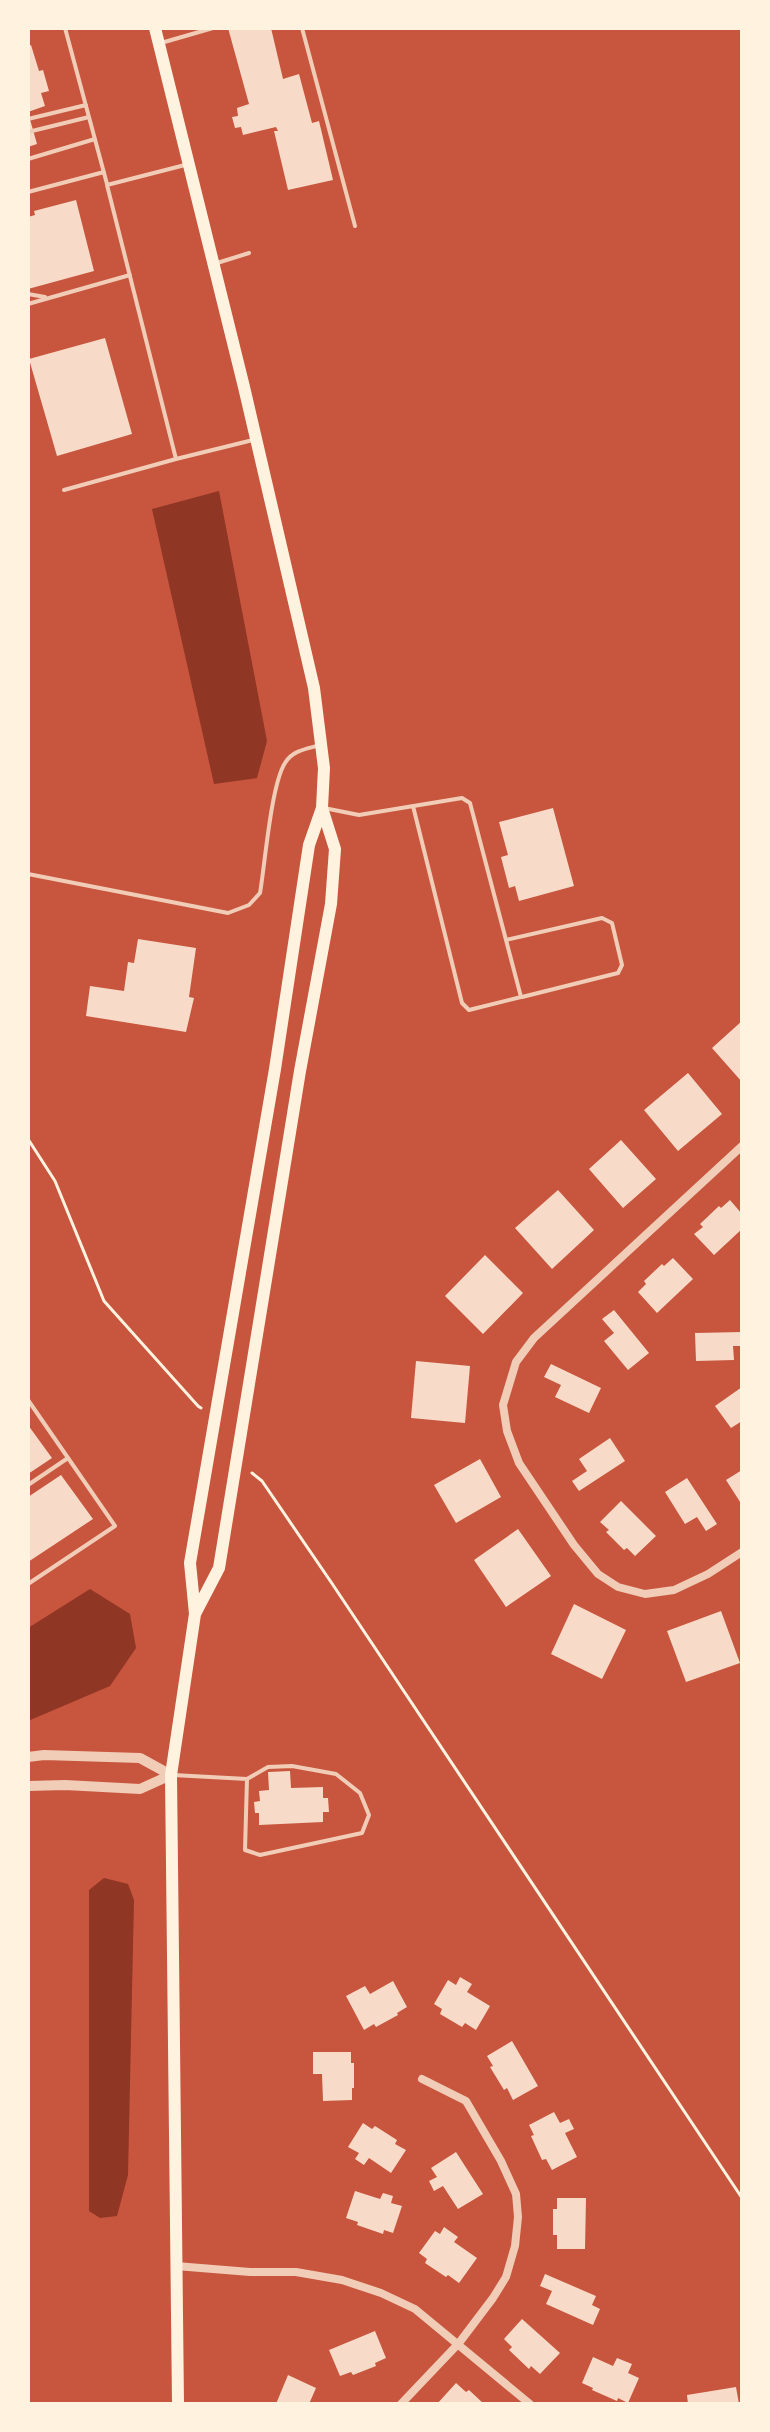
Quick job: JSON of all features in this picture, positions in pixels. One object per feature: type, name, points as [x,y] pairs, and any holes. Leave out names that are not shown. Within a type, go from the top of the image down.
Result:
[{"type":"main road","points":[[155,28],[257,439],[314,688],[324,768],[322,808],[309,845],[275,1069],[190,1563],[195,1614],[171,1775],[178,2404]]},
{"type":"main road","points":[[195,1614],[219,1568],[300,1071],[331,904],[335,849],[322,808]]},
{"type":"main road","points":[[275,1069],[300,1071]]},
{"type":"main road","points":[[257,1177],[283,1180]]},
{"type":"street","points":[[742,1146],[534,1338],[516,1362],[503,1405],[507,1431],[519,1463],[574,1545],[598,1574],[618,1587],[645,1594],[674,1590],[708,1574],[742,1552]]},
{"type":"street","points":[[28,1757],[140,1758],[171,1775]]},
{"type":"street","points":[[28,1786],[140,1789],[171,1775]]},
{"type":"street","points":[[401,2404],[459,2343],[493,2298],[506,2277],[515,2246],[518,2217],[516,2194],[501,2161],[466,2101],[422,2079]]},
{"type":"street","points":[[176,2266],[296,2272],[342,2280],[381,2293],[415,2309],[530,2404]]},
{"type":"lane","points":[[65,28],[176,459]]},
{"type":"lane","points":[[159,43],[213,28]]},
{"type":"lane","points":[[302,28],[355,226]]},
{"type":"lane","points":[[28,119],[86,105]]},
{"type":"lane","points":[[28,132],[89,117]]},
{"type":"lane","points":[[28,159],[95,139]]},
{"type":"lane","points":[[107,185],[188,165]]},
{"type":"lane","points":[[28,192],[104,172]]},
{"type":"lane","points":[[214,264],[249,253]]},
{"type":"lane","points":[[28,304],[130,275]]},
{"type":"lane","points":[[28,294],[51,297]]},
{"type":"lane","points":[[64,490],[257,439]]},
{"type":"lane","points":[[28,874],[228,913],[249,905],[260,893],[275,791],[284,763],[295,752],[321,745]]},
{"type":"lane","points":[[322,808],[359,815],[462,798],[470,803],[521,997]]},
{"type":"lane","points":[[413,806],[462,1003],[469,1010],[618,973],[622,965],[612,923],[602,918],[506,940]]},
{"type":"lane","points":[[28,1400],[115,1526],[28,1584]]},
{"type":"lane","points":[[28,1485],[68,1458]]},
{"type":"lane","points":[[171,1775],[247,1779],[268,1767],[292,1766],[336,1774],[360,1793],[369,1815],[362,1833],[260,1855],[245,1850],[247,1779]]},
{"type":"path","points":[[28,1139],[55,1181],[104,1301],[198,1406],[216,1412]]},
{"type":"path","points":[[236,1462],[262,1481],[742,2198]]},
{"type":"shaded area","points":[[219,491],[267,741],[257,778],[214,784],[152,509]]},
{"type":"shaded area","points":[[90,1589],[130,1614],[136,1648],[110,1686],[28,1721],[28,1628]]},
{"type":"shaded area","points":[[104,1878],[128,1884],[134,1900],[128,2175],[117,2216],[100,2218],[89,2211],[89,1890]]},
{"type":"building","points":[[228,28],[271,28],[283,79],[299,74],[312,123],[319,121],[333,180],[288,190],[274,131],[278,131],[276,127],[243,135],[241,127],[235,128],[232,117],[238,116],[237,108],[249,104]]},
{"type":"building","points":[[31,45],[49,91],[41,93],[45,106],[28,112],[28,46]]},
{"type":"building","points":[[28,117],[37,144],[28,147]]},
{"type":"building","points":[[76,200],[94,271],[28,289],[28,217],[35,215],[34,211]]},
{"type":"building","points":[[105,338],[132,434],[57,456],[29,359]]},
{"type":"building","points":[[553,808],[574,886],[519,901],[515,886],[509,888],[501,857],[508,855],[499,822]]},
{"type":"building","points":[[138,939],[196,948],[189,997],[194,998],[186,1032],[86,1016],[90,986],[124,991],[128,962],[134,963]]},
{"type":"building","points":[[742,1021],[742,1082],[712,1048]]},
{"type":"building","points":[[688,1073],[722,1114],[678,1151],[644,1110]]},
{"type":"building","points":[[621,1140],[656,1179],[623,1208],[589,1169]]},
{"type":"building","points":[[558,1190],[594,1230],[552,1269],[515,1228]]},
{"type":"building","points":[[730,1200],[742,1214],[742,1229],[714,1255],[694,1234],[719,1206],[721,1208]]},
{"type":"building","points":[[485,1255],[523,1293],[483,1334],[445,1296]]},
{"type":"building","points":[[673,1258],[693,1279],[657,1313],[638,1292],[646,1284],[644,1281]]},
{"type":"building","points":[[614,1310],[649,1353],[628,1370],[604,1341],[614,1333],[602,1319]]},
{"type":"building","points":[[742,1332],[742,1346],[733,1346],[734,1360],[696,1361],[695,1333]]},
{"type":"building","points":[[416,1361],[470,1366],[465,1423],[411,1418]]},
{"type":"building","points":[[551,1364],[601,1388],[589,1413],[555,1397],[561,1385],[544,1377]]},
{"type":"building","points":[[742,1387],[742,1421],[731,1428],[715,1406]]},
{"type":"building","points":[[28,1425],[52,1458],[28,1474]]},
{"type":"building","points":[[610,1438],[625,1461],[579,1491],[572,1481],[587,1471],[579,1459]]},
{"type":"building","points":[[480,1459],[501,1497],[456,1523],[434,1485]]},
{"type":"building","points":[[742,1470],[742,1505],[726,1480]]},
{"type":"building","points":[[61,1475],[93,1519],[28,1562],[28,1497]]},
{"type":"building","points":[[687,1478],[717,1524],[706,1531],[697,1517],[685,1524],[665,1492]]},
{"type":"building","points":[[621,1501],[656,1536],[635,1556],[627,1548],[624,1550],[600,1522]]},
{"type":"building","points":[[518,1529],[551,1576],[506,1607],[474,1560]]},
{"type":"building","points":[[574,1604],[626,1630],[602,1679],[551,1654]]},
{"type":"building","points":[[721,1611],[740,1663],[686,1682],[667,1631]]},
{"type":"building","points":[[290,1771],[291,1788],[323,1787],[323,1798],[328,1798],[329,1812],[323,1812],[323,1822],[259,1825],[259,1813],[255,1813],[254,1802],[260,1801],[259,1791],[269,1790],[268,1772]]},
{"type":"building","points":[[460,1977],[472,1984],[467,1992],[490,2006],[476,2030],[465,2023],[462,2027],[440,2014],[442,2009],[434,2004],[448,1980],[456,1985]]},
{"type":"building","points":[[393,1981],[407,2007],[376,2027],[374,2024],[364,2030],[346,1996],[365,1986],[370,1994]]},
{"type":"building","points":[[512,2041],[538,2086],[513,2100],[490,2067],[493,2066],[487,2056]]},
{"type":"building","points":[[313,2052],[351,2052],[351,2063],[354,2063],[352,2100],[323,2101],[322,2074],[313,2074]]},
{"type":"building","points":[[554,2112],[560,2123],[569,2119],[574,2129],[565,2133],[577,2157],[552,2170],[546,2159],[542,2160],[529,2125]]},
{"type":"building","points":[[363,2123],[372,2129],[375,2126],[406,2150],[391,2173],[369,2158],[364,2165],[355,2159],[359,2153],[348,2147]]},
{"type":"building","points":[[456,2152],[483,2194],[458,2209],[443,2186],[434,2191],[429,2181],[437,2177],[431,2168]]},
{"type":"building","points":[[355,2191],[380,2199],[383,2193],[393,2196],[391,2203],[402,2206],[393,2233],[384,2230],[383,2234],[346,2218]]},
{"type":"building","points":[[557,2198],[586,2198],[585,2249],[557,2249],[557,2235],[553,2235],[553,2209],[557,2209]]},
{"type":"building","points":[[444,2227],[458,2237],[454,2242],[477,2258],[459,2283],[425,2263],[427,2259],[419,2253],[435,2231],[440,2234]]},
{"type":"building","points":[[545,2274],[596,2296],[592,2305],[600,2309],[593,2325],[546,2304],[552,2291],[540,2286]]},
{"type":"building","points":[[522,2319],[560,2353],[540,2374],[531,2366],[529,2369],[509,2350],[512,2347],[504,2339]]},
{"type":"building","points":[[375,2331],[386,2358],[375,2363],[376,2366],[353,2375],[351,2372],[340,2376],[329,2350]]},
{"type":"building","points":[[593,2357],[613,2366],[617,2358],[632,2364],[628,2373],[639,2378],[628,2403],[618,2398],[617,2401],[582,2383]]},
{"type":"building","points":[[288,2375],[316,2388],[309,2404],[276,2404]]},
{"type":"building","points":[[456,2383],[466,2392],[469,2390],[484,2404],[437,2404]]},
{"type":"building","points":[[736,2387],[739,2404],[688,2404],[687,2395]]}]
